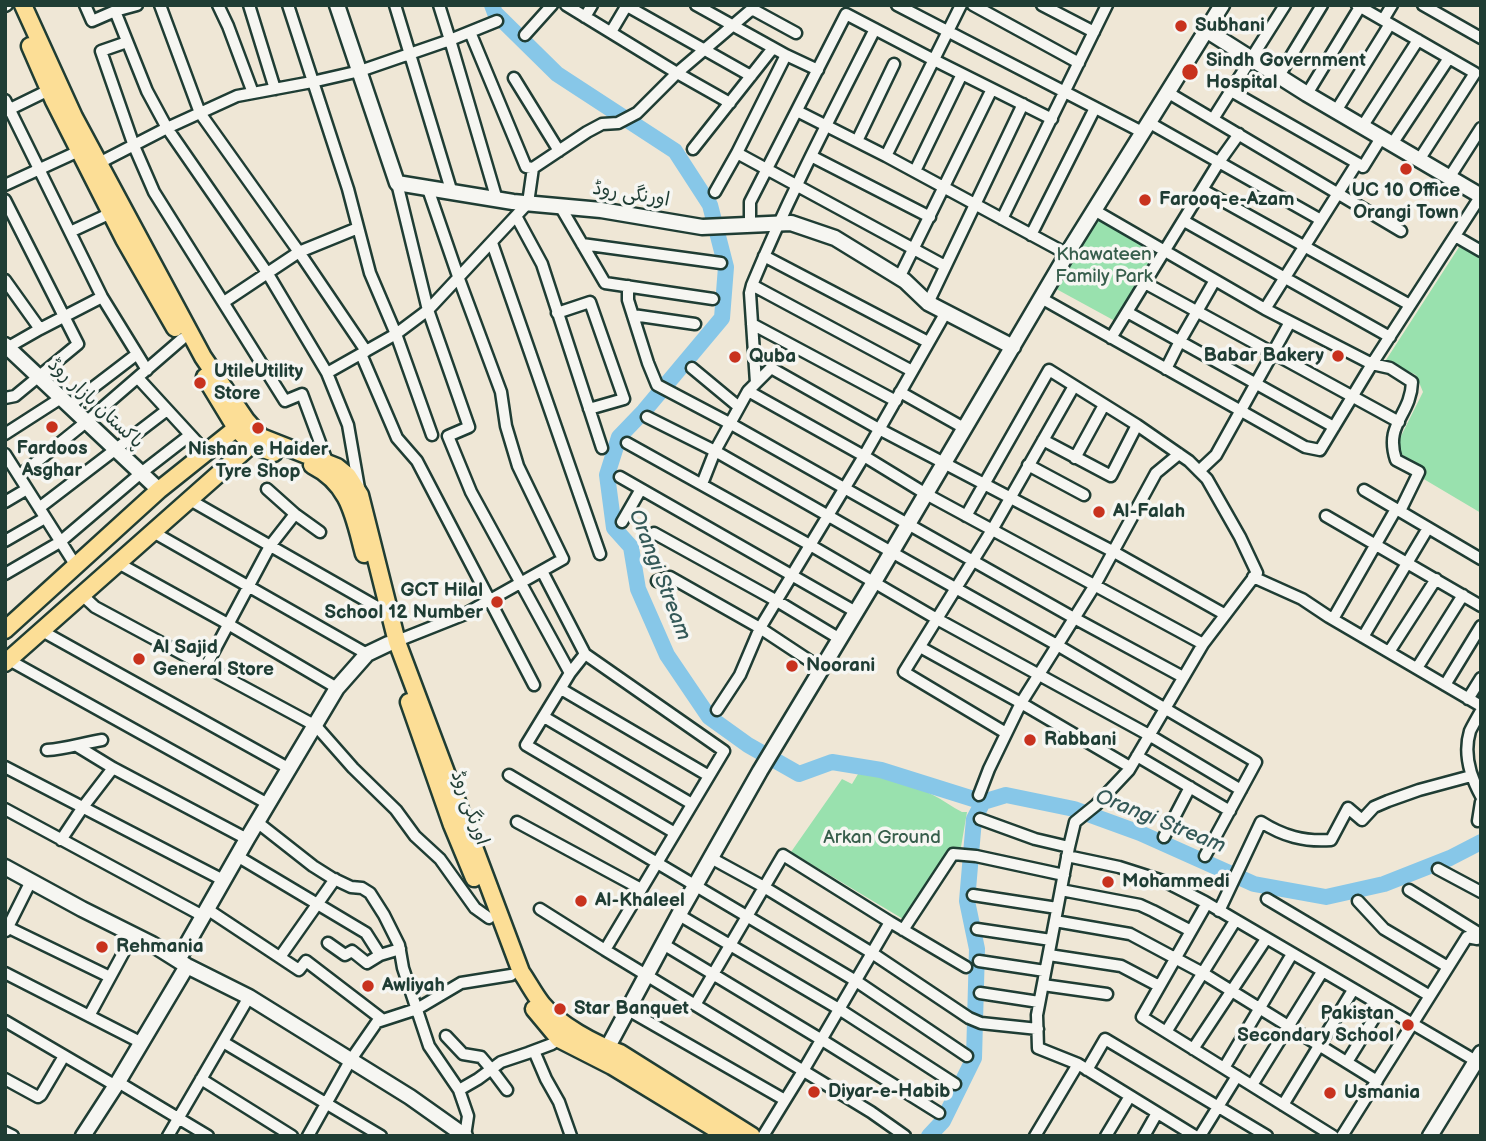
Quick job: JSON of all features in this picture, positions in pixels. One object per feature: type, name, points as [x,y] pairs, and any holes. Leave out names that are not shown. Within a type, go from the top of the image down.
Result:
[{"type":"main road","points":[[12,5],[79,151],[124,239],[182,339],[241,424],[256,441],[337,467],[348,476],[360,495],[393,643],[521,972],[543,1006],[561,1023],[609,1054]]},
{"type":"main road","points":[[23,5],[74,117],[241,424]]},
{"type":"main road","points":[[5,629],[159,491],[241,424]]},
{"type":"main road","points":[[7,661],[256,441]]},
{"type":"main road","name":"اورنگی روڈ","points":[[256,441],[322,470],[335,481],[350,503],[379,608],[393,643],[452,825],[511,975],[535,1010],[559,1039],[609,1054],[752,1136]]},
{"type":"main road","name":"اورنگی روڈ","points":[[609,1054],[727,1136]]},
{"type":"street","points":[[86,5],[92,21],[119,9],[138,5]]},
{"type":"street","points":[[160,5],[200,113],[299,251],[363,353],[397,438],[417,461],[534,685]]},
{"type":"street","points":[[218,5],[253,93]]},
{"type":"street","points":[[249,5],[275,89]]},
{"type":"street","points":[[288,5],[348,189],[370,273],[396,334],[432,435]]},
{"type":"street","points":[[337,5],[397,183],[428,310],[469,427],[448,436],[471,492],[570,673]]},
{"type":"street","points":[[394,5],[452,193]]},
{"type":"street","points":[[439,5],[497,200]]},
{"type":"street","points":[[525,35],[552,5]]},
{"type":"street","points":[[566,5],[677,74],[730,103]]},
{"type":"street","points":[[585,17],[592,5]]},
{"type":"street","points":[[696,5],[818,70]]},
{"type":"street","points":[[897,5],[1095,107],[1145,127],[1219,163],[1321,220]]},
{"type":"street","points":[[886,156],[961,5]]},
{"type":"street","points":[[973,5],[1079,63]]},
{"type":"street","points":[[1042,5],[1094,32]]},
{"type":"street","points":[[1002,219],[1107,5]]},
{"type":"street","points":[[609,1054],[646,975],[760,771],[1094,209],[1222,5]]},
{"type":"street","points":[[1213,119],[1285,5]]},
{"type":"street","points":[[1279,76],[1322,5]]},
{"type":"street","points":[[1336,111],[1387,22],[1392,5]]},
{"type":"street","points":[[1423,5],[1481,38]]},
{"type":"street","points":[[611,32],[627,6],[751,76]]},
{"type":"street","points":[[1307,94],[1359,6],[1448,58],[1478,69],[1419,160]]},
{"type":"street","points":[[470,32],[526,167],[533,168],[602,124],[618,122],[637,113],[677,74],[734,26],[751,7],[796,33]]},
{"type":"street","points":[[119,9],[127,42],[147,91],[167,128],[268,274],[327,373],[348,425],[360,495]]},
{"type":"street","points":[[742,225],[750,202],[846,14],[1052,118]]},
{"type":"street","points":[[99,163],[237,96],[359,71],[497,22]]},
{"type":"street","points":[[756,383],[750,293],[752,285],[796,184],[875,29]]},
{"type":"street","points":[[1041,298],[1305,447],[1320,450],[1480,197],[1206,30]]},
{"type":"street","points":[[1362,127],[1418,40]]},
{"type":"street","points":[[127,42],[101,51],[134,146],[154,192],[285,401],[302,394],[335,481]]},
{"type":"street","points":[[693,149],[773,48]]},
{"type":"street","points":[[715,192],[786,55]]},
{"type":"street","points":[[1231,91],[1363,167],[1387,141],[1448,58]]},
{"type":"street","points":[[857,141],[894,64]]},
{"type":"street","points":[[915,171],[962,74]]},
{"type":"street","points":[[514,78],[559,151]]},
{"type":"street","points":[[899,278],[992,89]]},
{"type":"street","points":[[50,90],[7,106],[102,297],[147,370]]},
{"type":"street","points":[[1167,92],[1401,231]]},
{"type":"street","points":[[928,303],[1023,104]]},
{"type":"street","points":[[1031,235],[1095,107]]},
{"type":"street","points":[[797,111],[915,171],[1067,254]]},
{"type":"street","points":[[1448,178],[1481,128]]},
{"type":"street","points":[[1111,338],[1239,134]]},
{"type":"street","points":[[5,185],[79,151]]},
{"type":"street","points":[[737,153],[945,266]]},
{"type":"street","points":[[811,156],[930,218]]},
{"type":"street","points":[[1265,309],[1357,163]]},
{"type":"street","points":[[327,373],[396,334],[428,310],[528,204],[533,168]]},
{"type":"street","name":"اورنگی روڈ","points":[[397,183],[497,200],[601,210],[702,227],[791,223],[835,238],[899,278],[928,303],[1013,347]]},
{"type":"street","points":[[83,1136],[142,1043],[223,880],[337,688],[367,654],[465,614],[563,559],[518,466],[506,426],[501,392],[428,189]]},
{"type":"street","points":[[1203,190],[1410,305]]},
{"type":"street","points":[[5,200],[78,344],[15,396],[5,398]]},
{"type":"street","points":[[560,206],[605,283],[713,299]]},
{"type":"street","points":[[1094,209],[1265,309],[1372,364],[1390,368],[1412,383],[1412,397],[1392,433],[1392,448],[1396,460],[1419,472],[1333,619]]},
{"type":"street","points":[[70,232],[111,213]]},
{"type":"street","points":[[516,216],[541,264],[602,447]]},
{"type":"street","points":[[1184,220],[1390,337]]},
{"type":"street","points":[[224,302],[299,251],[358,228]]},
{"type":"street","points":[[1455,236],[1481,251]]},
{"type":"street","points":[[492,243],[600,554]]},
{"type":"street","points":[[582,244],[721,263]]},
{"type":"street","points":[[764,256],[928,342]]},
{"type":"street","points":[[5,280],[40,328]]},
{"type":"street","points":[[1166,369],[1215,280]]},
{"type":"street","points":[[1145,283],[1399,422]]},
{"type":"street","points":[[752,285],[912,371]]},
{"type":"street","points":[[628,286],[628,300],[657,385],[1183,677]]},
{"type":"street","points":[[6,347],[102,297]]},
{"type":"street","points":[[557,313],[590,302],[624,399],[589,410]]},
{"type":"street","points":[[718,710],[740,675],[760,628],[864,456],[946,312]]},
{"type":"street","points":[[1127,312],[1334,427]]},
{"type":"street","points":[[633,315],[695,324]]},
{"type":"street","points":[[1199,471],[1216,455],[1290,322]]},
{"type":"street","points":[[752,324],[964,428]]},
{"type":"street","points":[[19,476],[182,339]]},
{"type":"street","name":"پاکستان بازار روڈ","points":[[6,347],[159,491]]},
{"type":"street","points":[[5,434],[65,402],[137,354]]},
{"type":"street","points":[[692,368],[739,407]]},
{"type":"street","points":[[702,484],[715,451],[748,391],[771,368],[1224,614]]},
{"type":"street","points":[[966,516],[1049,370],[1189,461],[1207,479],[1240,537],[1256,573],[1203,645],[1130,767],[1096,805],[1075,822],[1037,1015],[1038,1048],[1082,1067],[1188,1134]]},
{"type":"street","points":[[138,378],[205,452]]},
{"type":"street","points":[[1006,733],[904,672],[992,530],[1074,386]]},
{"type":"street","points":[[748,391],[926,494],[1203,645]]},
{"type":"street","points":[[1075,457],[1104,405]]},
{"type":"street","points":[[5,541],[42,513],[115,449],[167,410]]},
{"type":"street","points":[[648,417],[715,451],[1057,645],[1256,762],[1205,856]]},
{"type":"street","points":[[1043,440],[1111,476],[1137,425]]},
{"type":"street","points":[[5,575],[60,542],[190,435]]},
{"type":"street","points":[[627,443],[810,545],[937,620],[1149,735],[1241,790]]},
{"type":"street","points":[[5,454],[9,467],[19,476],[76,566]]},
{"type":"street","points":[[979,795],[1021,703],[1095,585],[1156,474],[1180,454]]},
{"type":"street","points":[[1028,466],[1084,495]]},
{"type":"street","points":[[620,477],[856,612]]},
{"type":"street","points":[[5,502],[27,489]]},
{"type":"street","points":[[267,489],[320,532]]},
{"type":"street","points":[[622,522],[641,489]]},
{"type":"street","points":[[1364,490],[1481,559]]},
{"type":"street","points":[[190,500],[379,608]]},
{"type":"street","points":[[205,667],[270,546],[295,514]]},
{"type":"street","points":[[1326,516],[1481,606]]},
{"type":"street","points":[[1363,637],[1428,528]]},
{"type":"street","points":[[153,532],[367,654]]},
{"type":"street","points":[[654,533],[840,639]]},
{"type":"street","points":[[118,564],[337,688]]},
{"type":"street","points":[[542,571],[585,654],[724,751],[605,950]]},
{"type":"street","points":[[657,581],[670,577],[760,628],[822,669]]},
{"type":"street","points":[[1253,577],[1302,599],[1481,709],[1470,732],[1467,758],[1471,776],[1481,796]]},
{"type":"street","points":[[1390,652],[1436,579]]},
{"type":"street","points":[[82,595],[95,607],[316,726],[396,810],[415,836],[440,859],[475,908],[489,918]]},
{"type":"street","points":[[1417,668],[1462,595]]},
{"type":"street","points":[[1445,685],[1481,626]]},
{"type":"street","points":[[42,631],[290,769]]},
{"type":"street","points":[[920,647],[1130,767]]},
{"type":"street","points":[[585,654],[570,673],[526,745],[675,833]]},
{"type":"street","points":[[7,661],[268,804]]},
{"type":"street","points":[[1468,699],[1481,678]]},
{"type":"street","points":[[561,689],[709,776]]},
{"type":"street","points":[[544,717],[692,804]]},
{"type":"street","points":[[47,750],[77,747],[102,740]]},
{"type":"street","points":[[77,747],[247,839]]},
{"type":"street","points":[[1137,756],[1230,811]]},
{"type":"street","points":[[5,767],[223,880]]},
{"type":"street","points":[[61,840],[113,768]]},
{"type":"street","points":[[509,775],[856,981],[967,1056]]},
{"type":"street","points":[[1219,911],[1261,822],[1282,834],[1312,841],[1331,840],[1348,808],[1362,820],[1374,807],[1388,801],[1471,776]]},
{"type":"street","points":[[1164,837],[1190,787]]},
{"type":"street","points":[[1478,821],[1481,802]]},
{"type":"street","points":[[5,809],[205,913],[299,970],[306,961],[383,1020]]},
{"type":"street","points":[[980,819],[1068,852],[1166,882],[1207,903],[1381,1007],[1478,1057],[1430,1136]]},
{"type":"street","points":[[5,867],[249,997],[410,1097],[458,1134],[468,1116],[458,1090],[429,1046],[403,968],[400,949],[370,893],[362,887],[351,887],[334,879],[313,866],[257,822]]},
{"type":"street","points":[[517,822],[641,890]]},
{"type":"street","points":[[903,930],[953,854],[976,856],[1064,875]]},
{"type":"street","points":[[695,1006],[783,855],[966,967]]},
{"type":"street","points":[[237,856],[366,933],[380,956]]},
{"type":"street","points":[[711,858],[872,953],[969,1018],[981,1023],[1038,1029]]},
{"type":"street","points":[[1438,869],[1481,892]]},
{"type":"street","points":[[280,957],[334,879]]},
{"type":"street","points":[[31,881],[6,928],[110,977]]},
{"type":"street","points":[[1061,890],[1140,905],[1191,932]]},
{"type":"street","points":[[1342,1136],[1466,937],[1477,939],[1480,933],[1409,890]]},
{"type":"street","points":[[973,895],[1057,908]]},
{"type":"street","points":[[1267,899],[1430,996]]},
{"type":"street","points":[[1358,901],[1384,929],[1448,967]]},
{"type":"street","points":[[1207,903],[1142,1017],[1333,1136]]},
{"type":"street","points":[[540,909],[871,1112],[905,1136]]},
{"type":"street","points":[[679,915],[839,1009],[955,1084]]},
{"type":"street","points":[[1055,921],[1130,934],[1201,972],[1377,1081]]},
{"type":"street","points":[[1166,1032],[1235,921]]},
{"type":"street","points":[[763,1136],[890,922]]},
{"type":"street","points":[[977,929],[1051,940]]},
{"type":"street","points":[[89,1016],[133,935]]},
{"type":"street","points":[[1193,1049],[1266,939]]},
{"type":"street","points":[[328,943],[345,955],[352,951],[367,963],[400,949]]},
{"type":"street","points":[[663,944],[939,1113]]},
{"type":"street","points":[[1224,1068],[1292,954]]},
{"type":"street","points":[[1049,955],[1121,966],[1159,986]]},
{"type":"street","points":[[979,961],[1045,971]]},
{"type":"street","points":[[1252,1086],[1322,972]]},
{"type":"street","points":[[5,973],[142,1043]]},
{"type":"street","points":[[308,1136],[377,1022],[417,1009],[461,983],[511,975]]},
{"type":"street","points":[[1043,985],[1107,994]]},
{"type":"street","points":[[1283,1105],[1353,990]]},
{"type":"street","points":[[980,993],[1040,1002]]},
{"type":"street","points":[[168,1136],[249,997]]},
{"type":"street","points":[[1347,1062],[1381,1007]]},
{"type":"street","points":[[628,1010],[785,1100]]},
{"type":"street","points":[[5,1021],[208,1136]]},
{"type":"street","points":[[446,1036],[463,1054],[481,1056],[507,1090]]},
{"type":"street","points":[[458,1090],[492,1070],[500,1062],[552,1044],[559,1039]]},
{"type":"street","points":[[1035,1136],[1082,1067],[1105,1039],[1267,1136]]},
{"type":"street","points":[[223,1042],[381,1136]]},
{"type":"street","points":[[534,1051],[559,1102],[571,1136]]},
{"type":"street","points":[[5,1079],[38,1097],[64,1056]]},
{"type":"street","points":[[1200,1136],[1237,1076]]},
{"type":"street","points":[[201,1079],[292,1136]]},
{"type":"street","points":[[1106,1136],[1130,1096]]},
{"type":"street","points":[[1144,1136],[1157,1113]]},
{"type":"street","points":[[5,1132],[13,1136]]},
{"type":"green space","name":"Khawateen Family Park","points":[[1094,210],[1159,247],[1115,321],[1049,285]]},
{"type":"green space","points":[[1461,244],[1481,256],[1481,513],[1422,478],[1426,470],[1398,452],[1397,444],[1423,392],[1416,375],[1386,360]]},
{"type":"green space","name":"Arkan Ground","points":[[858,774],[887,777],[906,783],[962,812],[967,812],[961,847],[951,847],[903,919],[791,852],[842,779],[852,784]]},
{"type":"waterway","name":"Orangi Stream","points":[[492,5],[495,13],[557,74],[675,151],[710,205],[726,267],[722,318],[619,437],[607,475],[614,528],[631,547],[638,589],[667,655],[709,717],[748,745],[799,774],[832,762],[881,770],[983,802],[1006,795],[1074,809],[1140,833],[1254,884],[1326,897],[1384,884],[1450,858],[1481,842]]},
{"type":"waterway","points":[[929,1136],[943,1121],[974,1058],[977,949],[967,901],[974,819],[983,802]]},
{"type":"place","name":"Subhani","points":[[1181,26]]},
{"type":"place","name":"Sindh Government Hospital","points":[[1190,72]]},
{"type":"place","name":"UC 10 Office Orangi Town","points":[[1406,169]]},
{"type":"place","name":"Farooq-e-Azam","points":[[1145,200]]},
{"type":"place","name":"Babar Bakery","points":[[1338,356]]},
{"type":"place","name":"Quba","points":[[735,357]]},
{"type":"place","name":"UtileUtility Store","points":[[200,383]]},
{"type":"place","name":"Fardoos Asghar","points":[[52,427]]},
{"type":"place","name":"Nishan e Haider Tyre Shop","points":[[258,428]]},
{"type":"place","name":"Al-Falah","points":[[1099,512]]},
{"type":"place","name":"GCT Hilal School 12 Number","points":[[497,602]]},
{"type":"place","name":"Al Sajid General Store","points":[[139,659]]},
{"type":"place","name":"Noorani","points":[[792,666]]},
{"type":"place","name":"Rabbani","points":[[1030,740]]},
{"type":"place","name":"Mohammedi","points":[[1108,882]]},
{"type":"place","name":"Al-Khaleel","points":[[581,901]]},
{"type":"place","name":"Rehmania","points":[[102,947]]},
{"type":"place","name":"Awliyah","points":[[368,986]]},
{"type":"place","name":"Star Banquet","points":[[560,1009]]},
{"type":"place","name":"Pakistan Secondary School","points":[[1408,1025]]},
{"type":"place","name":"Diyar-e-Habib","points":[[814,1092]]},
{"type":"place","name":"Usmania","points":[[1330,1093]]}]
